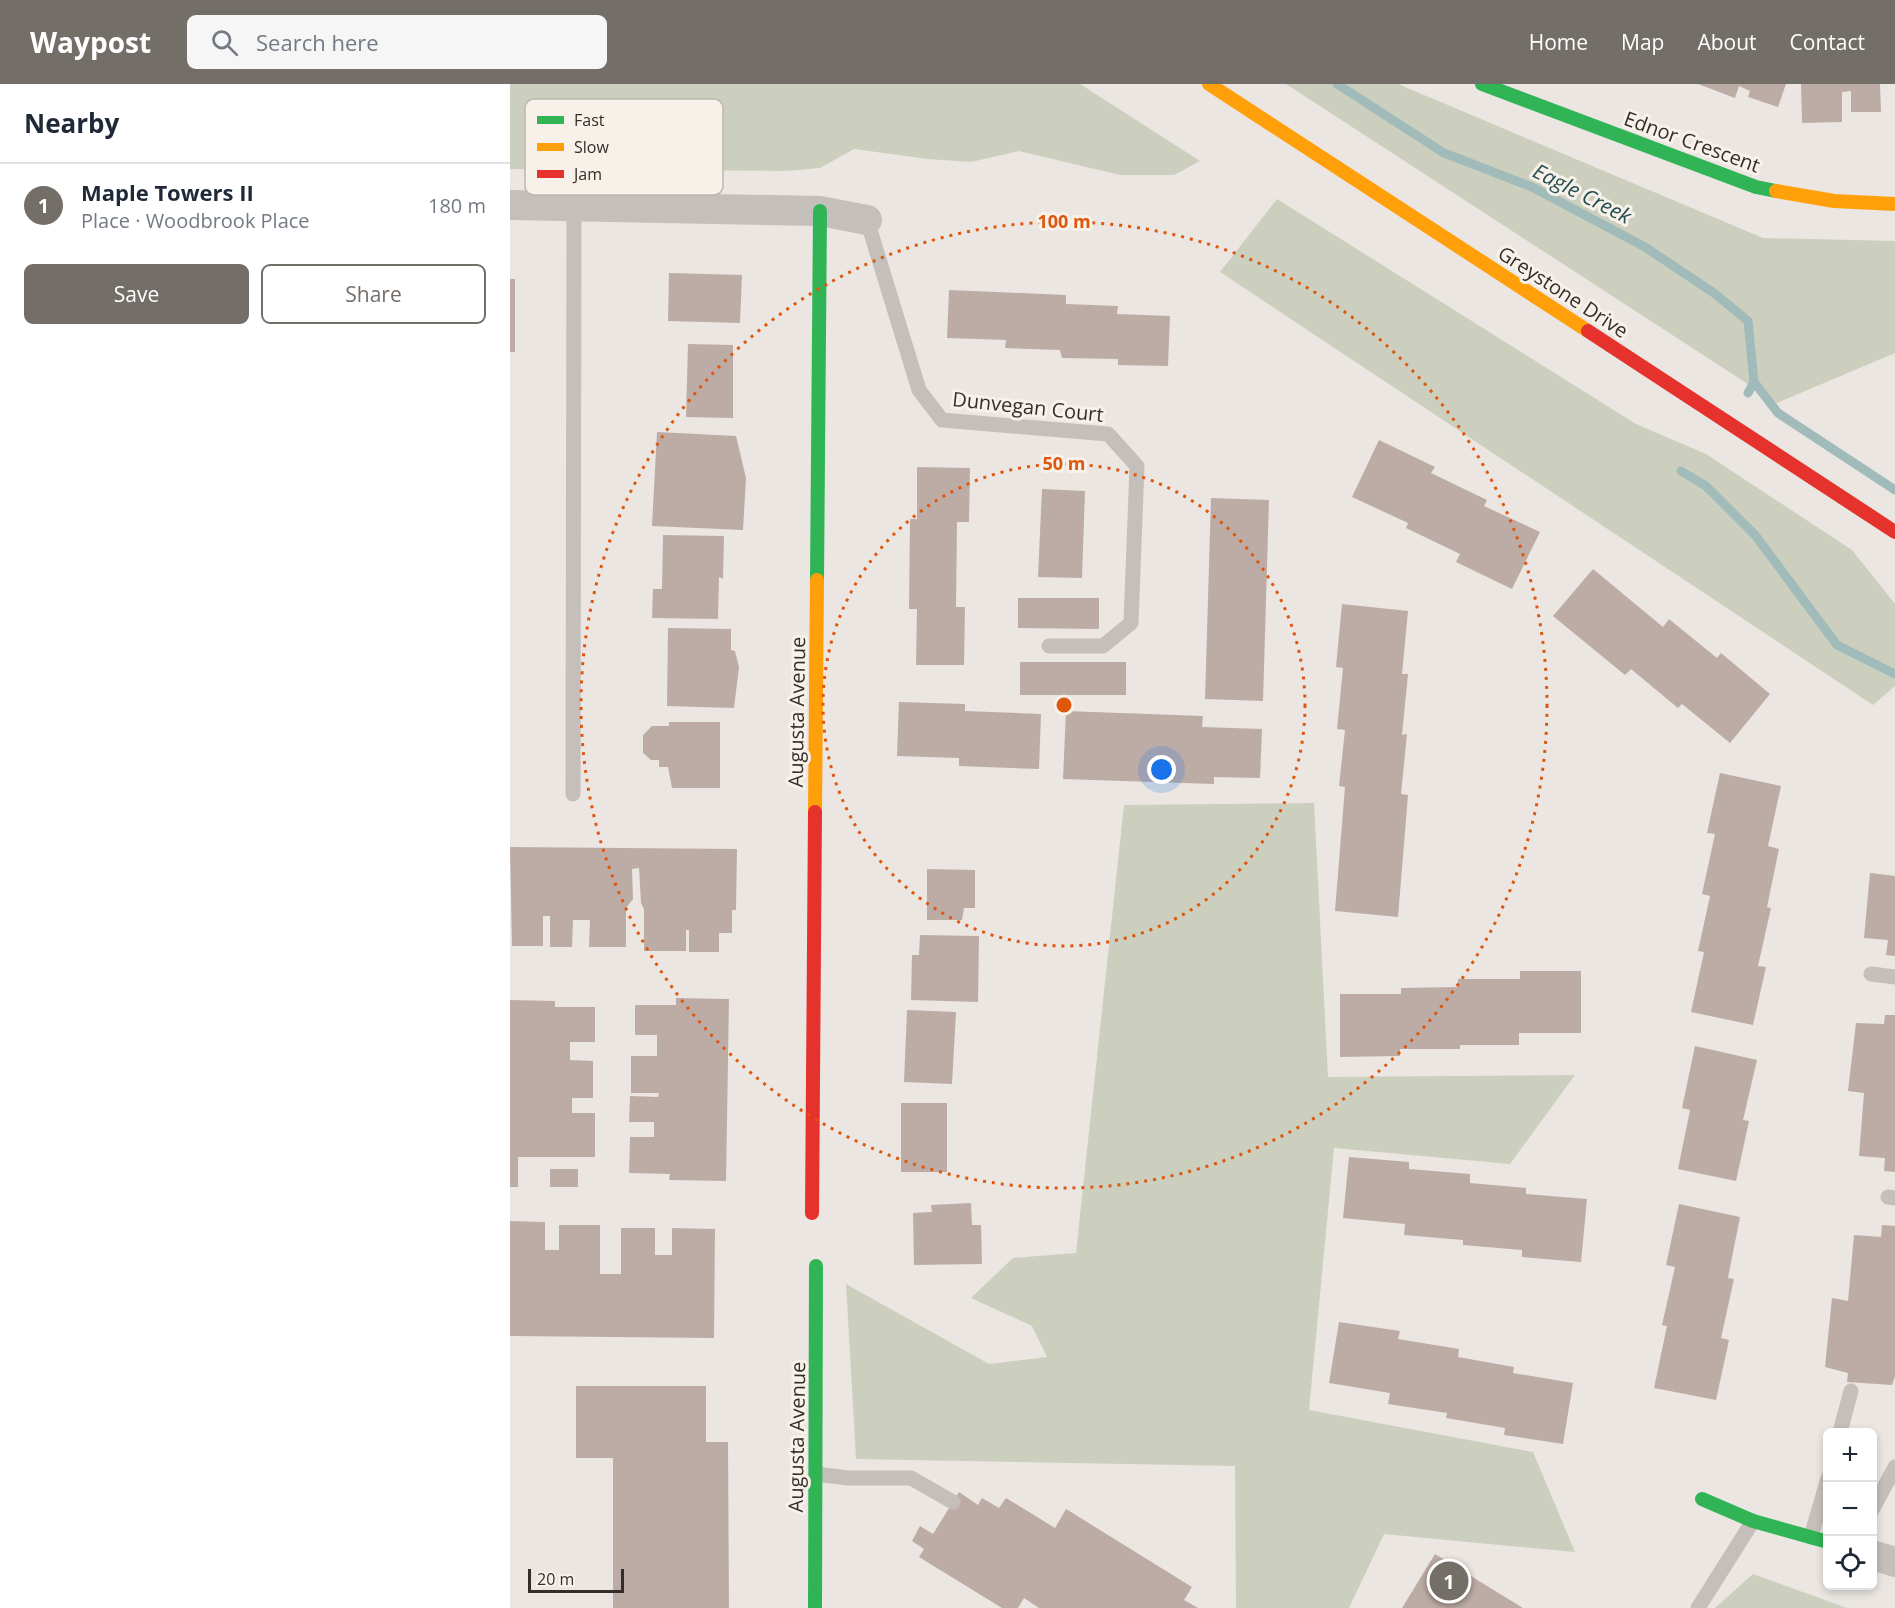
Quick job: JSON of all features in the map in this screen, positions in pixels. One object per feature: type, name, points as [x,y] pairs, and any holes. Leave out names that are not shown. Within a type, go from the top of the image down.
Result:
[{"type":"street","name":"Greystone Drive","points":[[1209,84],[1895,532]]},
{"type":"street","name":"Ednor Crescent","points":[[1482,84],[1756,187],[1834,201],[1895,204]]},
{"type":"street","points":[[510,205],[820,211],[867,220]]},
{"type":"street","name":"Augusta Avenue","points":[[812,1213],[820,211]]},
{"type":"street","name":"Augusta Avenue","points":[[815,1608],[816,1266]]},
{"type":"street","points":[[1702,1499],[1753,1521],[1823,1541]]},
{"type":"street","points":[[1877,1557],[1895,1562]]},
{"type":"lane","points":[[573,794],[574,205]]},
{"type":"lane","name":"Dunvegan Court","points":[[867,220],[919,390],[942,420],[1108,434],[1137,466],[1131,623],[1103,646],[1049,646]]},
{"type":"lane","points":[[1871,974],[1895,977]]},
{"type":"lane","points":[[1841,1428],[1851,1391]]},
{"type":"lane","points":[[1877,1501],[1895,1467]]},
{"type":"lane","points":[[816,1474],[848,1478],[911,1478],[954,1502]]},
{"type":"lane","points":[[1811,1537],[1826,1482]]},
{"type":"lane","points":[[1698,1608],[1753,1521]]},
{"type":"green space","points":[[510,84],[1080,84],[1200,161],[1174,175],[1120,175],[1019,151],[971,162],[854,149],[820,168],[786,171],[723,171],[723,99],[525,99],[525,169],[510,169]]},
{"type":"green space","points":[[1286,84],[1398,84],[1763,238],[1895,241],[1895,353],[1777,403]]},
{"type":"green space","points":[[1277,199],[1636,424],[1706,454],[1852,550],[1895,604],[1895,686],[1873,705],[1220,272]]},
{"type":"green space","points":[[1314,803],[1328,1077],[1575,1075],[1510,1164],[1334,1148],[1309,1410],[1533,1452],[1575,1552],[1384,1534],[1349,1608],[1236,1608],[1235,1466],[856,1459],[846,1284],[989,1364],[1047,1357],[1032,1326],[971,1298],[1013,1258],[1076,1253],[1124,805]]},
{"type":"green space","points":[[1753,1574],[1847,1608],[1715,1608]]},
{"type":"building","points":[[1698,84],[1786,84],[1778,107],[1748,97],[1750,91],[1739,86],[1735,98]]},
{"type":"building","points":[[1801,84],[1880,84],[1881,112],[1851,112],[1851,91],[1842,92],[1842,122],[1802,123]]},
{"type":"building","points":[[669,273],[742,275],[740,323],[668,321]]},
{"type":"building","points":[[510,279],[515,279],[515,352],[510,352]]},
{"type":"building","points":[[949,290],[1066,295],[1066,304],[1118,306],[1117,314],[1170,316],[1168,366],[1118,365],[1118,359],[1062,358],[1060,350],[1005,348],[1006,340],[947,338]]},
{"type":"building","points":[[688,344],[733,345],[733,418],[686,417]]},
{"type":"building","points":[[657,432],[736,436],[746,478],[743,530],[652,526]]},
{"type":"building","points":[[1379,440],[1435,467],[1431,473],[1487,500],[1484,506],[1540,532],[1512,589],[1456,562],[1460,554],[1406,528],[1408,523],[1352,497]]},
{"type":"building","points":[[917,467],[970,468],[969,522],[957,522],[956,607],[965,607],[964,665],[916,665],[917,609],[909,609],[910,519],[917,519]]},
{"type":"building","points":[[1042,489],[1085,491],[1082,578],[1038,577]]},
{"type":"building","points":[[1211,498],[1269,500],[1263,701],[1205,699]]},
{"type":"building","points":[[663,535],[724,536],[723,579],[719,577],[718,619],[652,618],[653,589],[662,589]]},
{"type":"building","points":[[1593,569],[1663,627],[1669,619],[1717,658],[1721,653],[1770,694],[1730,743],[1682,704],[1678,708],[1631,669],[1625,675],[1553,616]]},
{"type":"building","points":[[1018,598],[1099,598],[1099,629],[1018,628]]},
{"type":"building","points":[[1342,604],[1408,611],[1402,674],[1408,674],[1402,735],[1407,734],[1401,794],[1408,795],[1398,917],[1335,911],[1345,787],[1339,786],[1345,730],[1337,729],[1343,668],[1336,667]]},
{"type":"building","points":[[668,628],[731,629],[731,650],[735,651],[739,667],[734,708],[667,706]]},
{"type":"building","points":[[1020,662],[1126,662],[1126,695],[1020,695]]},
{"type":"building","points":[[899,702],[965,704],[965,711],[1041,714],[1039,769],[959,766],[959,758],[897,756]]},
{"type":"building","points":[[1066,711],[1203,716],[1202,727],[1262,729],[1260,778],[1214,777],[1214,784],[1063,779]]},
{"type":"building","points":[[669,722],[720,722],[720,788],[672,788],[668,767],[659,767],[659,760],[651,760],[643,753],[643,735],[652,726],[669,726]]},
{"type":"building","points":[[1720,773],[1781,786],[1768,846],[1779,849],[1767,907],[1771,908],[1758,966],[1766,967],[1753,1025],[1691,1012],[1704,952],[1698,951],[1710,896],[1702,894],[1715,834],[1707,833]]},
{"type":"building","points":[[510,847],[737,849],[736,910],[732,910],[732,933],[719,933],[719,952],[689,952],[689,930],[686,930],[686,951],[644,951],[644,909],[641,903],[639,868],[632,869],[633,899],[626,908],[626,947],[589,947],[590,920],[573,920],[572,947],[550,947],[550,916],[543,916],[543,946],[512,946]]},
{"type":"building","points":[[927,869],[975,870],[975,908],[964,908],[962,920],[927,920]]},
{"type":"building","points":[[1870,873],[1895,876],[1895,956],[1886,955],[1888,940],[1864,938]]},
{"type":"building","points":[[920,935],[979,936],[978,1002],[911,1000],[912,955],[919,955]]},
{"type":"building","points":[[1520,971],[1581,971],[1581,1033],[1519,1033],[1519,1045],[1460,1045],[1460,1049],[1400,1049],[1400,1056],[1340,1057],[1340,994],[1401,994],[1401,988],[1458,987],[1458,979],[1520,979]]},
{"type":"building","points":[[676,998],[729,999],[726,1181],[669,1180],[670,1174],[629,1173],[630,1137],[654,1137],[654,1122],[629,1122],[630,1096],[658,1097],[659,1093],[631,1093],[631,1056],[657,1056],[657,1035],[635,1035],[635,1005],[676,1005]]},
{"type":"building","points":[[510,1000],[555,1001],[555,1007],[595,1007],[595,1042],[570,1042],[570,1060],[593,1061],[593,1098],[572,1098],[572,1113],[595,1113],[595,1157],[518,1157],[518,1187],[510,1187]]},
{"type":"building","points":[[907,1010],[956,1012],[952,1084],[904,1082]]},
{"type":"building","points":[[1885,1015],[1895,1015],[1895,1172],[1884,1171],[1885,1158],[1859,1156],[1864,1093],[1848,1091],[1856,1023],[1884,1024]]},
{"type":"building","points":[[1695,1046],[1757,1060],[1743,1120],[1749,1121],[1736,1181],[1678,1169],[1690,1110],[1682,1108]]},
{"type":"building","points":[[901,1103],[947,1103],[947,1172],[901,1172]]},
{"type":"building","points":[[1349,1157],[1409,1162],[1409,1169],[1470,1174],[1470,1183],[1526,1188],[1526,1194],[1587,1199],[1581,1262],[1522,1257],[1522,1250],[1463,1245],[1463,1240],[1404,1235],[1405,1224],[1343,1218]]},
{"type":"building","points":[[550,1169],[578,1169],[578,1187],[550,1187]]},
{"type":"building","points":[[971,1203],[972,1225],[981,1225],[982,1264],[914,1265],[913,1213],[932,1212],[931,1205]]},
{"type":"building","points":[[1679,1204],[1740,1217],[1728,1278],[1734,1279],[1721,1338],[1729,1340],[1716,1400],[1654,1388],[1667,1326],[1662,1325],[1675,1267],[1666,1265]]},
{"type":"building","points":[[510,1221],[545,1222],[545,1250],[559,1250],[559,1225],[600,1225],[600,1274],[621,1274],[621,1228],[655,1228],[655,1255],[672,1255],[672,1228],[715,1229],[714,1338],[510,1336]]},
{"type":"building","points":[[1882,1225],[1895,1226],[1895,1376],[1892,1385],[1847,1382],[1848,1373],[1825,1367],[1832,1298],[1848,1301],[1854,1235],[1881,1237]]},
{"type":"building","points":[[1339,1322],[1400,1331],[1398,1339],[1459,1349],[1458,1357],[1514,1367],[1513,1373],[1573,1383],[1563,1444],[1504,1435],[1505,1428],[1446,1418],[1447,1413],[1388,1404],[1390,1393],[1329,1383]]},
{"type":"building","points":[[576,1386],[706,1386],[706,1442],[728,1442],[729,1608],[613,1608],[613,1458],[576,1458]]},
{"type":"building","points":[[959,1492],[978,1505],[982,1498],[999,1508],[1006,1498],[1055,1528],[1066,1509],[1192,1587],[1184,1600],[1198,1608],[1039,1608],[1024,1598],[1018,1608],[1002,1608],[919,1557],[924,1549],[912,1541],[920,1526],[933,1534]]},
{"type":"building","points":[[1435,1554],[1523,1608],[1402,1608]]},
{"type":"waterway","name":"Eagle Creek","points":[[1337,84],[1444,153],[1532,187],[1645,247],[1714,293],[1748,321],[1754,382],[1748,393]]},
{"type":"waterway","points":[[1754,382],[1778,413],[1895,490]]},
{"type":"waterway","name":"Eagle Creek","points":[[1681,471],[1706,486],[1755,535],[1837,645],[1895,674]]},
{"type":"traffic: fast","points":[[1482,84],[1756,187],[1776,191]]},
{"type":"traffic: fast","points":[[817,580],[820,211]]},
{"type":"traffic: fast","points":[[815,1608],[816,1266]]},
{"type":"traffic: fast","points":[[1702,1499],[1753,1521],[1823,1541]]},
{"type":"traffic: slow","points":[[1209,84],[1588,331]]},
{"type":"traffic: slow","points":[[1776,191],[1834,201],[1895,204]]},
{"type":"traffic: slow","points":[[815,812],[817,580]]},
{"type":"traffic: jam","points":[[1588,331],[1895,532]]},
{"type":"traffic: jam","points":[[812,1213],[815,812]]},
{"type":"place","name":"Maple Towers II","points":[[1449,1581]]}]
